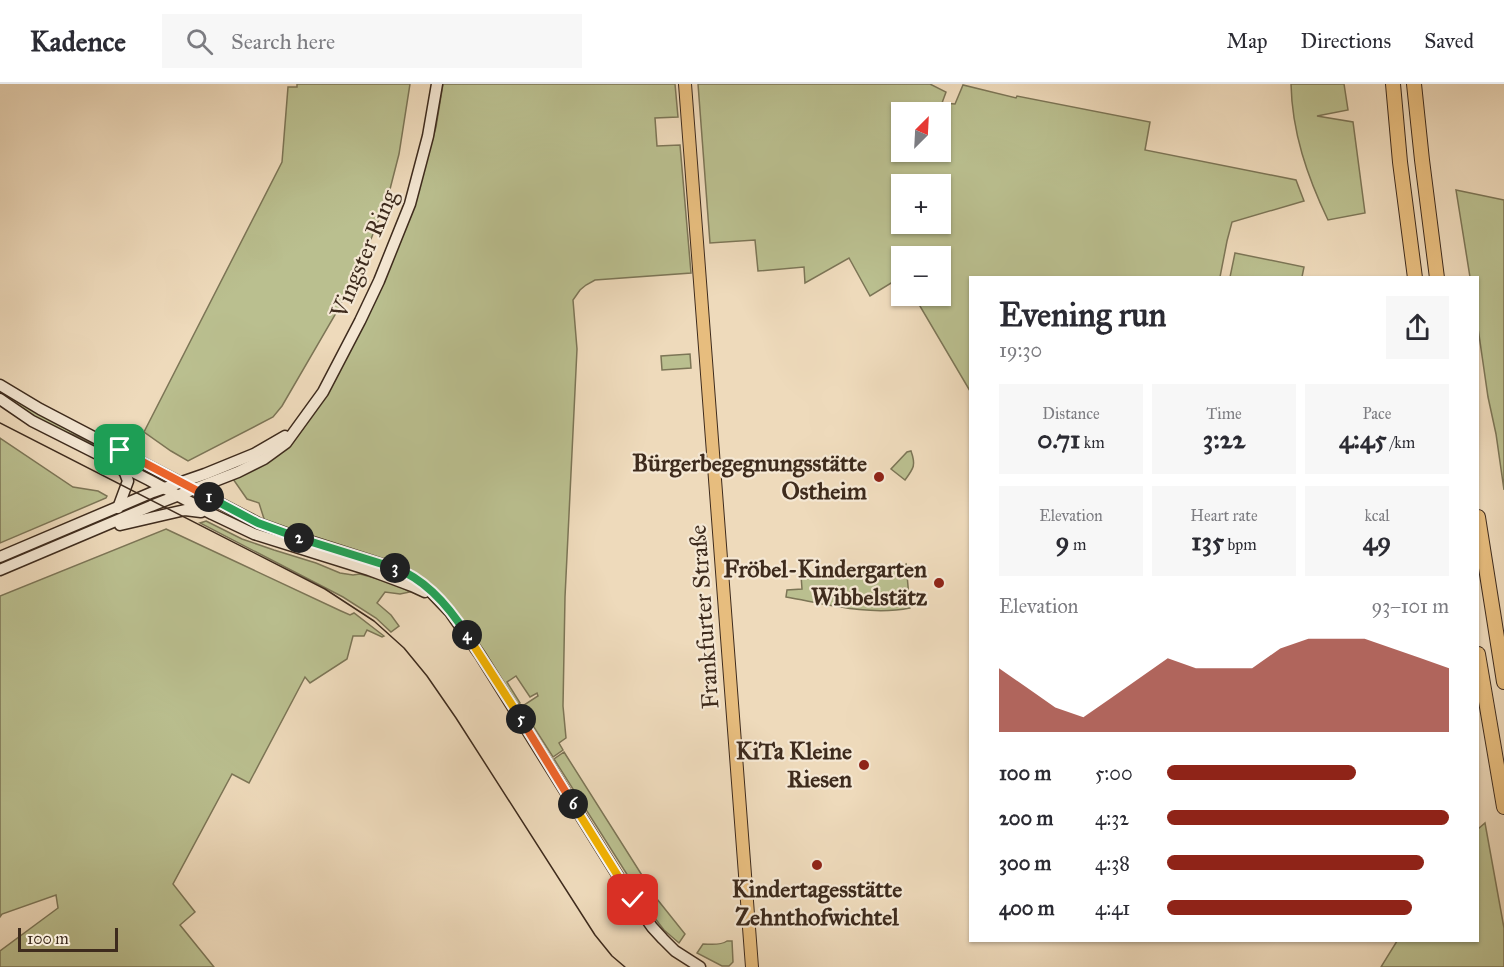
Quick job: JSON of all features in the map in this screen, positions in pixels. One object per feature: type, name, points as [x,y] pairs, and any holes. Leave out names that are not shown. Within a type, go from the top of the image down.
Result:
[{"type":"highway","points":[[1393,84],[1400,162],[1415,276]]},
{"type":"highway","points":[[1414,84],[1437,276]]},
{"type":"highway","points":[[1479,523],[1504,682]]},
{"type":"highway","points":[[1479,660],[1504,807]]},
{"type":"main road","name":"Vingster Ring","points":[[0,570],[238,472],[264,459],[286,443],[323,392],[342,357],[398,236],[419,172],[437,84]]},
{"type":"main road","name":"Frankfurter Straße","points":[[685,84],[750,964]]},
{"type":"main road","points":[[0,385],[195,490],[275,530],[377,562],[443,603],[480,654],[651,927],[675,951],[700,967]]},
{"type":"main road","points":[[0,399],[32,421],[254,534],[346,563],[403,577]]},
{"type":"main road","name":"Vingster Ring","points":[[0,556],[164,488],[254,454],[298,427]]},
{"type":"main road","points":[[118,507],[128,481],[119,465]]},
{"type":"main road","points":[[99,529],[185,510],[212,514]]},
{"type":"green space","points":[[297,84],[410,84],[399,154],[388,197],[339,308],[282,406],[273,417],[188,461],[144,432],[282,162],[288,87],[297,87]]},
{"type":"green space","points":[[443,84],[675,84],[678,117],[655,118],[657,146],[680,145],[691,273],[595,280],[580,290],[573,300],[577,349],[565,597],[563,706],[566,738],[559,743],[563,750],[553,757],[521,707],[538,696],[537,693],[530,697],[516,676],[507,682],[520,703],[516,705],[459,615],[422,579],[265,522],[259,503],[247,499],[233,479],[290,444],[322,401],[413,208],[436,127]]},
{"type":"green space","points":[[698,84],[930,84],[946,92],[942,102],[891,102],[891,162],[951,162],[951,104],[955,104],[963,85],[1016,98],[1017,96],[1150,122],[1145,150],[1296,180],[1304,201],[1232,222],[1220,276],[969,276],[969,389],[920,306],[951,306],[951,246],[891,246],[891,283],[870,296],[849,258],[805,283],[804,267],[758,271],[755,240],[710,243]]},
{"type":"green space","points":[[1291,84],[1344,84],[1348,110],[1317,116],[1353,122],[1365,213],[1328,220],[1302,154],[1294,119]]},
{"type":"green space","points":[[1456,190],[1504,200],[1504,490],[1479,335],[1479,276],[1470,276]]},
{"type":"green space","points":[[1235,253],[1304,267],[1302,276],[1230,276]]},
{"type":"green space","points":[[690,354],[691,368],[662,370],[661,356]]},
{"type":"green space","points":[[0,392],[157,473],[153,476],[77,436],[48,426],[0,395]]},
{"type":"green space","points":[[0,438],[73,487],[98,491],[107,496],[106,498],[0,543]]},
{"type":"green space","points":[[911,451],[913,466],[905,480],[891,469],[907,452]]},
{"type":"green space","points":[[206,521],[242,539],[340,573],[360,574],[401,587],[410,592],[400,594],[385,592],[377,603],[391,615],[399,626],[391,632],[376,618],[343,597],[200,523]]},
{"type":"green space","points":[[166,529],[341,611],[350,615],[354,613],[384,636],[367,630],[364,636],[353,636],[347,659],[310,683],[305,677],[249,783],[232,774],[173,884],[195,912],[180,925],[214,967],[0,967],[0,951],[58,908],[56,895],[2,914],[0,917],[0,596]]},
{"type":"green space","points":[[906,564],[910,608],[863,610],[786,597],[787,590],[802,589],[801,575],[900,568]]},
{"type":"green space","points":[[564,752],[657,899],[685,934],[679,943],[664,930],[654,917],[554,759]]},
{"type":"green space","points":[[1485,823],[1504,928],[1504,967],[1381,967],[1396,942],[1479,942],[1479,828]]},
{"type":"green space","points":[[732,941],[733,962],[729,966],[722,966],[697,953],[703,944],[718,944]]},
{"type":"tram line","points":[[0,423],[325,589],[374,621],[404,648],[427,676],[595,935],[612,956],[625,967]]},
{"type":"place","name":"Bürgerbegegnungsstätte Ostheim","points":[[879,477]]},
{"type":"place","name":"Fröbel-Kindergarten Wibbelstätz","points":[[939,583]]},
{"type":"place","name":"KiTa Kleine Riesen","points":[[864,765]]},
{"type":"place","name":"Kindertagesstätte Zehnthofwichtel","points":[[817,865]]},
{"type":"route","points":[[120,450],[258,523],[403,571],[427,588],[443,603],[480,654],[633,900]]}]
